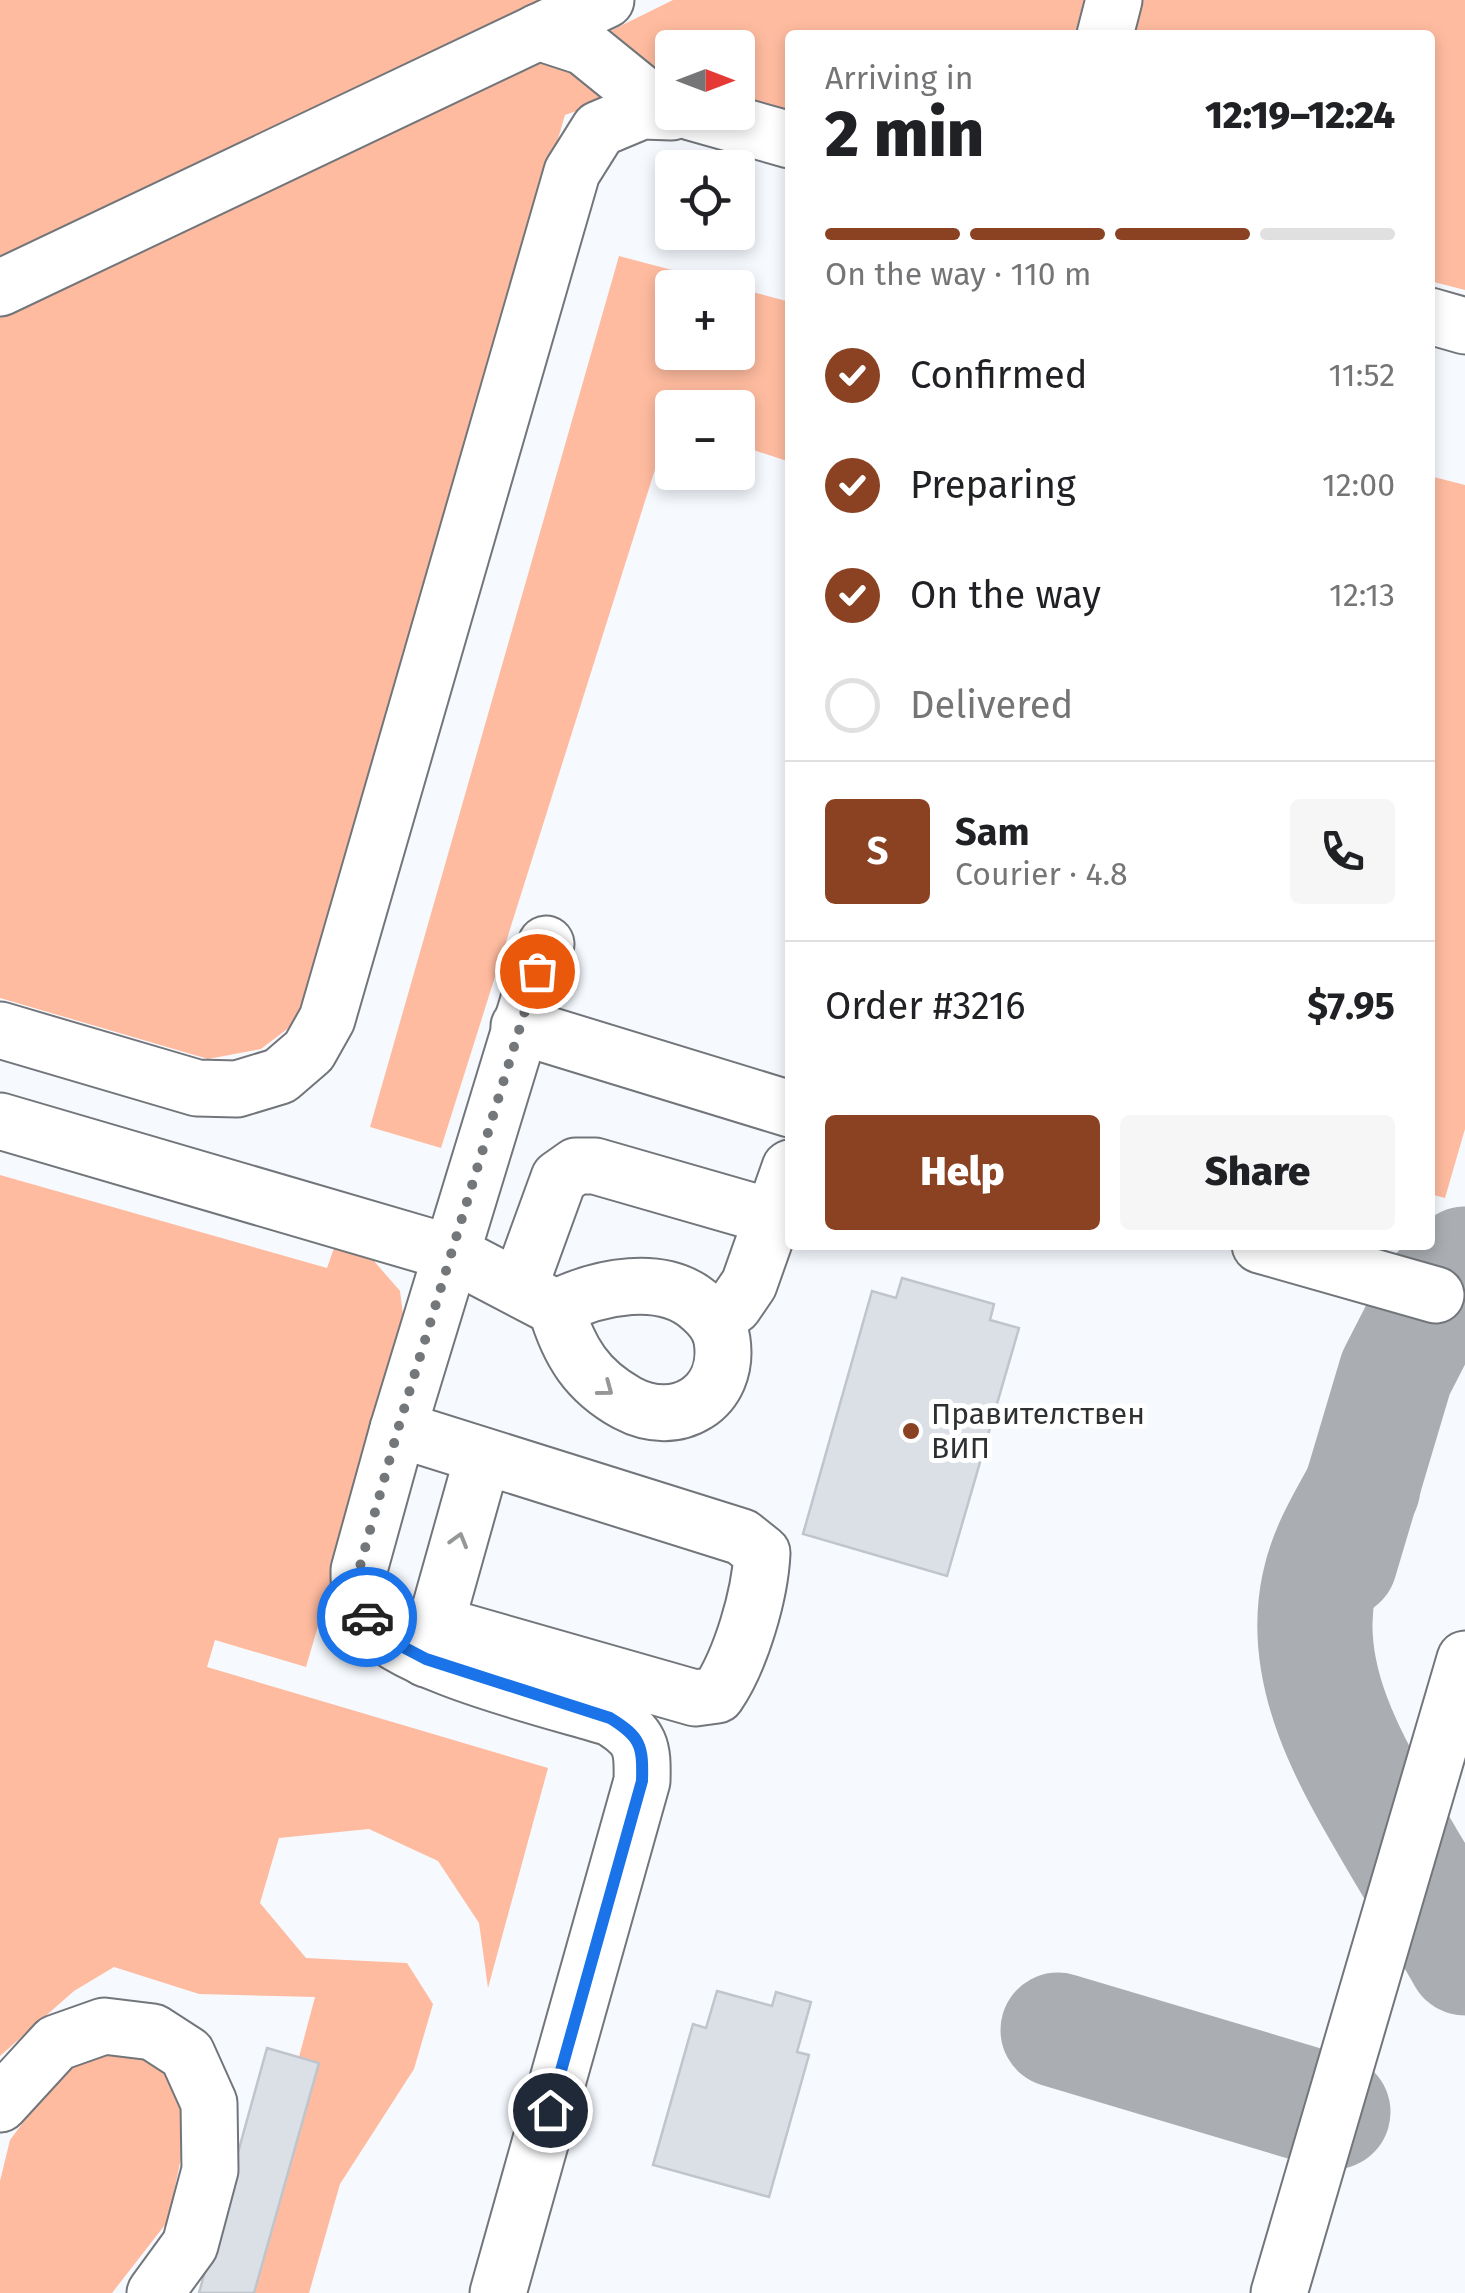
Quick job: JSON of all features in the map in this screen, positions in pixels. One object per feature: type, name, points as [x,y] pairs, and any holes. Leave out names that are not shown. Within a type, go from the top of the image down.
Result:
[{"type":"street","points":[[0,288],[606,0]]},
{"type":"street","points":[[1106,30],[1114,0]]},
{"type":"street","points":[[538,32],[584,47],[655,98]]},
{"type":"street","points":[[0,1030],[196,1088],[237,1089],[280,1076],[309,1052],[327,1019],[572,172],[599,129],[642,111],[655,111]]},
{"type":"street","points":[[749,130],[785,139]]},
{"type":"street","points":[[1435,317],[1465,326]]},
{"type":"street","points":[[398,1429],[742,1537],[762,1553],[761,1577],[731,1676],[718,1696],[695,1698],[431,1641],[386,1638],[367,1617],[359,1594],[359,1570],[398,1429],[546,944]]},
{"type":"street","points":[[519,1026],[785,1107]]},
{"type":"street","points":[[0,1121],[451,1253],[538,1298],[580,1366],[603,1390],[635,1407],[658,1414],[677,1414],[696,1406],[712,1390],[721,1365],[722,1338],[713,1318],[696,1302],[671,1291],[638,1287],[538,1298]]},
{"type":"street","points":[[538,1298],[559,1178],[576,1166],[781,1192],[749,1284],[734,1306],[713,1318]]},
{"type":"street","points":[[1278,1250],[1436,1295]]},
{"type":"street","points":[[431,1641],[483,1456]]},
{"type":"street","points":[[431,1641],[610,1718],[633,1732],[643,1753],[642,1781],[498,2293]]},
{"type":"street","points":[[1279,2293],[1465,1659]]},
{"type":"street","points":[[0,2104],[56,2044],[104,2026],[153,2032],[188,2054],[208,2103],[210,2170],[190,2245],[154,2293]]},
{"type":"shaded area","points":[[0,0],[549,0],[0,260]]},
{"type":"shaded area","points":[[673,0],[1088,0],[1080,30],[785,30],[785,116],[755,108],[755,30],[655,30],[655,71],[602,35]]},
{"type":"shaded area","points":[[1136,0],[1465,0],[1465,290],[1435,282],[1435,30],[1128,30]]},
{"type":"shaded area","points":[[519,61],[559,64],[614,98],[565,115],[299,1020],[261,1049],[208,1059],[0,998],[0,309]]},
{"type":"shaded area","points":[[619,256],[672,270],[655,270],[655,370],[755,370],[755,293],[785,301],[785,460],[755,451],[755,390],[655,390],[655,469],[441,1148],[370,1127]]},
{"type":"shaded area","points":[[1435,477],[1465,485],[1465,1129],[1445,1198],[1435,1195]]},
{"type":"shaded area","points":[[0,1175],[327,1268],[334,1248],[374,1261],[400,1291],[405,1330],[306,1667],[215,1640],[207,1667],[548,1768],[488,1988],[479,1923],[438,1861],[369,1829],[279,1838],[260,1903],[306,1958],[407,1963],[433,2004],[414,2069],[340,2184],[309,2293],[254,2293],[319,2063],[299,2057],[315,1997],[199,1994],[114,1967],[74,1991],[0,2056]]},
{"type":"shaded area","points":[[142,2050],[167,2069],[189,2119],[168,2221],[112,2293],[0,2293],[0,2181],[10,2140],[62,2070],[109,2052]]},
{"type":"building","name":"Правителствен ВИП","points":[[902,1278],[994,1304],[990,1320],[1019,1328],[947,1576],[803,1534],[872,1291],[896,1298]]},
{"type":"building","points":[[717,1991],[772,2006],[776,1992],[811,2002],[797,2052],[809,2055],[769,2197],[653,2165],[693,2024],[706,2028]]},
{"type":"building","points":[[267,2048],[319,2063],[254,2293],[199,2293]]},
{"type":"taxiway","points":[[1340,1561],[1396,1373],[1436,1295],[1465,1264]]},
{"type":"taxiway","points":[[1363,1487],[1322,1572],[1315,1622],[1317,1658],[1325,1694],[1353,1762],[1465,1958]]},
{"type":"taxiway","points":[[1058,2030],[1333,2112]]},
{"type":"way so far","points":[[367,1617],[359,1594],[359,1570],[537,971]]},
{"type":"place","name":"Правителствен ВИП","points":[[911,1431]]},
{"type":"route","points":[[367,1617],[386,1638],[426,1659],[610,1718],[633,1732],[643,1753],[642,1781],[550,2110]]}]
